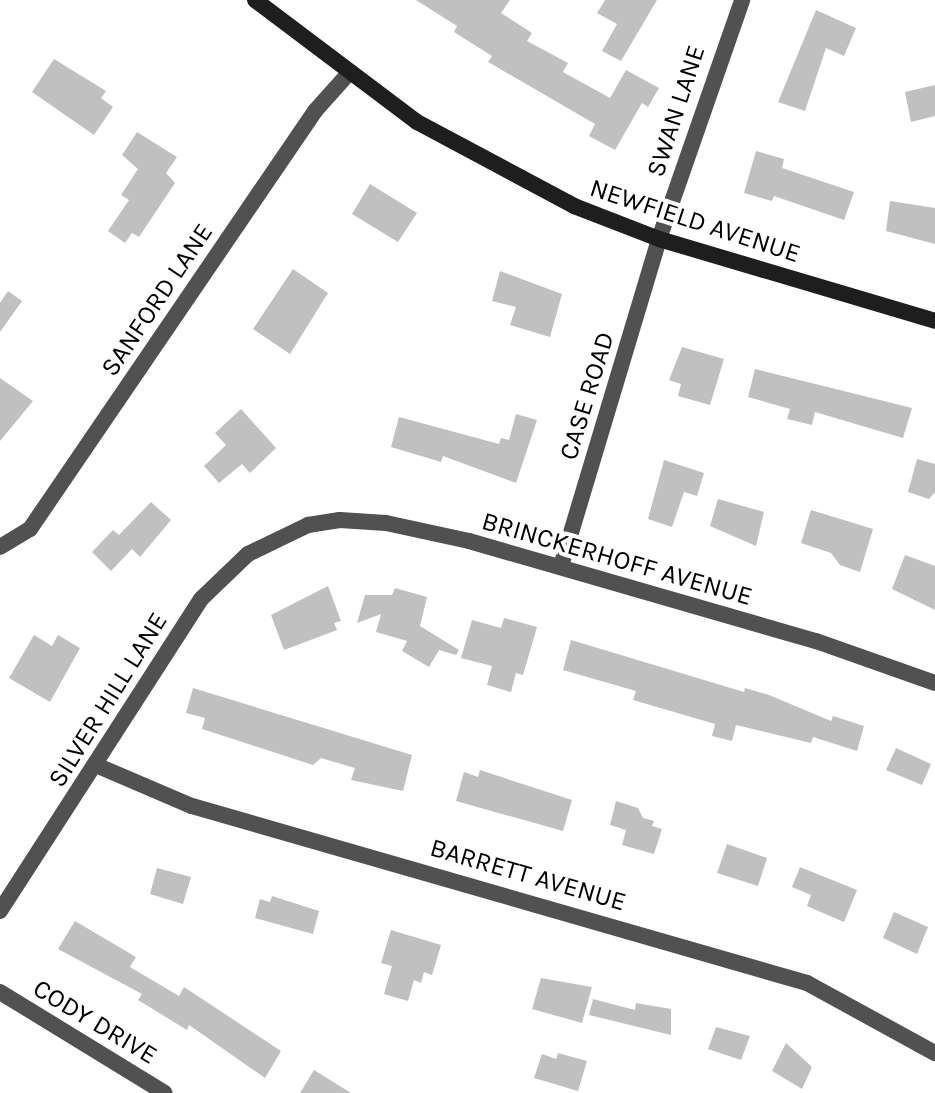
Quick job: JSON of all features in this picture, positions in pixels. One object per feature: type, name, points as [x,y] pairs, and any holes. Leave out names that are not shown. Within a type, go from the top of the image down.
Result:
[{"type":"main road","name":"NEWFIELD AVENUE","points":[[255,0],[349,73],[489,165],[659,239],[935,321]]},
{"type":"street","name":"SWAN LANE","points":[[659,239],[742,0]]},
{"type":"street","name":"SANFORD LANE","points":[[0,547],[30,529],[315,111],[349,73]]},
{"type":"street","name":"CASE ROAD","points":[[561,566],[659,239]]},
{"type":"street","name":"BRINCKERHOFF AVENUE","points":[[280,537],[340,520],[386,523],[561,566],[816,641],[935,683]]},
{"type":"street","name":"SILVER HILL LANE","points":[[0,911],[98,766],[176,631],[201,599],[248,554],[280,537]]},
{"type":"street","name":"BARRETT AVENUE","points":[[98,766],[192,806],[807,983],[935,1053]]},
{"type":"street","name":"CODY DRIVE","points":[[0,992],[165,1093]]},
{"type":"building","points":[[416,0],[510,0],[501,13],[532,33],[527,41],[568,63],[563,72],[610,98],[626,70],[659,88],[648,107],[642,103],[615,150],[589,136],[595,124],[488,62],[492,56],[454,32],[457,26]]},
{"type":"building","points":[[605,0],[657,0],[621,61],[602,51],[617,24],[597,13]]},
{"type":"building","points":[[816,10],[856,28],[844,56],[826,48],[805,111],[778,102]]},
{"type":"building","points":[[54,59],[106,91],[101,98],[113,107],[94,135],[32,92]]},
{"type":"building","points":[[935,85],[935,116],[911,122],[905,92]]},
{"type":"building","points":[[137,132],[177,157],[166,173],[175,183],[139,237],[132,233],[125,243],[108,231],[129,200],[121,195],[138,169],[122,155]]},
{"type":"building","points":[[756,151],[784,159],[782,168],[854,192],[844,220],[774,196],[772,201],[744,193]]},
{"type":"building","points":[[370,184],[417,213],[398,242],[352,214]]},
{"type":"building","points":[[890,201],[935,208],[935,244],[886,231]]},
{"type":"building","points":[[293,269],[328,293],[290,354],[253,329]]},
{"type":"building","points":[[500,271],[562,294],[550,337],[510,325],[516,307],[492,301]]},
{"type":"building","points":[[8,291],[22,301],[0,332],[0,303]]},
{"type":"building","points":[[682,347],[724,359],[710,405],[678,396],[681,384],[669,380]]},
{"type":"building","points":[[755,369],[912,408],[903,438],[815,412],[812,425],[787,419],[790,409],[748,397]]},
{"type":"building","points":[[0,378],[33,401],[0,441]]},
{"type":"building","points":[[241,409],[276,448],[250,473],[242,464],[219,483],[204,466],[226,445],[215,433]]},
{"type":"building","points":[[516,414],[537,420],[516,483],[443,456],[441,462],[391,447],[399,417],[499,444],[501,438],[509,440]]},
{"type":"building","points":[[917,459],[935,464],[935,492],[929,499],[908,492]]},
{"type":"building","points":[[664,460],[704,473],[697,496],[684,492],[672,527],[648,519]]},
{"type":"building","points":[[718,499],[764,512],[756,546],[710,526]]},
{"type":"building","points":[[151,502],[171,520],[140,557],[132,549],[111,571],[92,552],[113,530],[119,535]]},
{"type":"building","points":[[811,510],[873,529],[860,572],[840,565],[831,553],[801,543]]},
{"type":"building","points":[[905,555],[935,566],[935,610],[892,589]]},
{"type":"building","points":[[328,586],[341,621],[334,623],[337,630],[284,650],[271,615]]},
{"type":"building","points":[[395,588],[427,597],[420,626],[459,650],[456,655],[439,650],[429,667],[402,651],[407,641],[376,632],[381,614],[357,623],[365,595],[392,595]]},
{"type":"building","points":[[504,618],[537,627],[523,675],[516,673],[511,692],[487,685],[492,666],[461,658],[472,620],[501,628]]},
{"type":"building","points":[[34,635],[52,646],[58,635],[80,648],[50,702],[9,678]]},
{"type":"building","points":[[571,640],[744,692],[745,688],[769,695],[831,721],[833,716],[864,726],[857,751],[813,737],[811,743],[736,725],[732,741],[712,736],[715,724],[633,700],[636,691],[563,670]]},
{"type":"building","points":[[193,688],[412,755],[403,791],[351,780],[355,768],[321,758],[313,765],[202,729],[205,718],[186,713]]},
{"type":"building","points":[[896,748],[931,764],[922,785],[886,770]]},
{"type":"building","points":[[480,770],[572,800],[563,831],[456,801],[464,772],[478,777]]},
{"type":"building","points":[[616,801],[638,808],[643,818],[654,821],[652,826],[662,829],[654,854],[622,845],[626,830],[610,825]]},
{"type":"building","points":[[727,844],[767,858],[758,886],[717,873]]},
{"type":"building","points":[[800,867],[857,890],[844,922],[807,906],[811,895],[792,887]]},
{"type":"building","points":[[157,868],[191,877],[183,904],[150,894]]},
{"type":"building","points":[[272,896],[319,911],[313,934],[255,918],[260,899],[270,902]]},
{"type":"building","points":[[894,912],[928,927],[917,954],[883,938]]},
{"type":"building","points":[[75,921],[136,957],[130,967],[179,996],[184,987],[281,1051],[265,1078],[189,1025],[187,1030],[138,1000],[142,994],[58,949]]},
{"type":"building","points":[[391,930],[441,945],[432,975],[424,972],[421,983],[414,980],[408,1001],[384,994],[392,966],[381,963]]},
{"type":"building","points":[[541,978],[592,987],[582,1023],[532,1009]]},
{"type":"building","points":[[593,999],[635,1010],[636,1003],[671,1009],[671,1035],[589,1015]]},
{"type":"building","points":[[716,1027],[750,1036],[741,1060],[708,1049]]},
{"type":"building","points":[[786,1043],[812,1067],[802,1089],[772,1071]]},
{"type":"building","points":[[558,1053],[587,1061],[578,1091],[534,1078],[542,1054],[556,1059]]},
{"type":"building","points":[[314,1070],[351,1093],[300,1093]]}]
